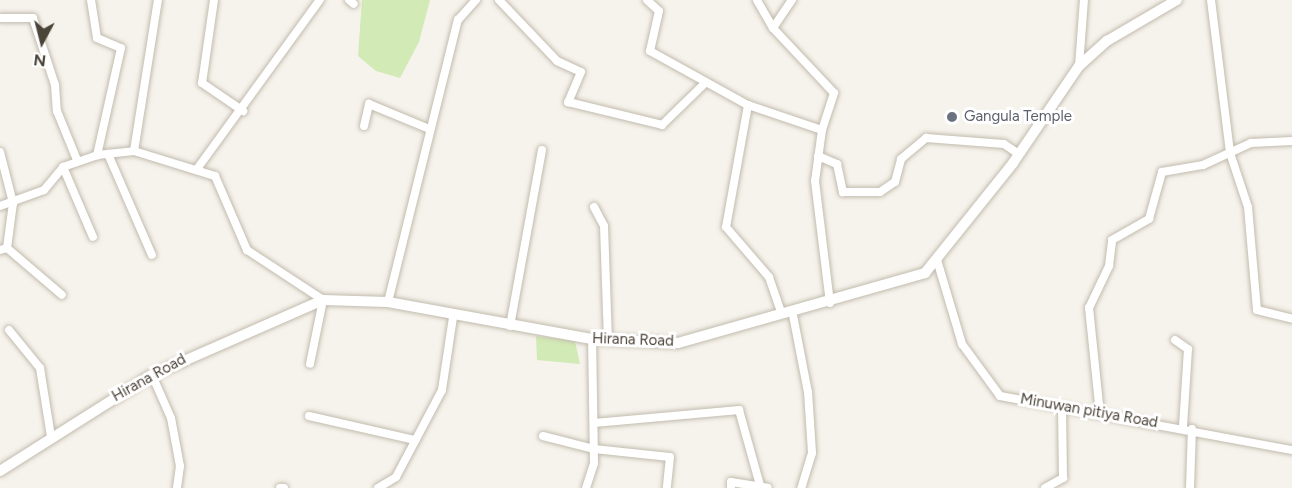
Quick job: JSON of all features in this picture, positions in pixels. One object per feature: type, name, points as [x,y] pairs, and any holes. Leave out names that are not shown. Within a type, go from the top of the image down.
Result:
[{"type":"street","points":[[91,0],[97,38],[122,48],[98,154]]},
{"type":"street","points":[[134,151],[158,0]]},
{"type":"street","points":[[214,0],[202,83],[243,111]]},
{"type":"street","points":[[197,169],[243,111],[320,0]]},
{"type":"street","points":[[388,302],[427,128],[458,20],[476,0]]},
{"type":"street","points":[[499,0],[557,60],[581,72],[568,102],[662,126],[705,83]]},
{"type":"street","points":[[647,0],[659,12],[650,51],[748,105],[822,130]]},
{"type":"street","points":[[757,0],[773,28],[834,93],[822,130],[815,181],[830,303]]},
{"type":"street","points":[[773,28],[792,0]]},
{"type":"street","points":[[1079,66],[1084,0]]},
{"type":"street","name":"Hirana Road","points":[[0,471],[152,375],[323,300],[388,302],[453,317],[592,339],[678,342],[787,311],[830,303],[925,273],[1019,154],[1079,66],[1107,41],[1177,0]]},
{"type":"street","points":[[1211,0],[1230,153],[1248,207],[1257,310],[1292,319]]},
{"type":"street","points":[[1,18],[33,18],[55,85],[57,111],[77,160]]},
{"type":"street","points":[[364,126],[369,104],[427,128]]},
{"type":"street","points":[[748,105],[726,227],[769,277],[787,311],[808,392],[812,453],[801,488]]},
{"type":"street","points":[[819,156],[837,164],[843,192],[880,192],[895,182],[901,159],[926,138],[1004,144],[1019,154]]},
{"type":"street","points":[[1100,414],[1089,308],[1109,266],[1112,240],[1149,219],[1162,172],[1203,165],[1251,143],[1292,141]]},
{"type":"street","points":[[510,326],[542,150]]},
{"type":"street","points":[[0,206],[44,190],[63,167],[98,154],[134,151],[215,176],[247,250],[323,300],[310,364]]},
{"type":"street","points":[[0,152],[13,203],[4,249],[62,296]]},
{"type":"street","points":[[108,154],[152,255]]},
{"type":"street","points":[[63,167],[93,237]]},
{"type":"street","points":[[594,207],[604,226],[608,340]]},
{"type":"street","name":"Minuwan pitiya Road","points":[[937,260],[962,344],[981,375],[1000,396],[1062,409],[1188,428],[1292,450]]},
{"type":"street","points":[[378,488],[396,477],[442,390],[453,317]]},
{"type":"street","points":[[9,330],[40,368],[51,437]]},
{"type":"street","points":[[586,488],[594,449],[592,339]]},
{"type":"street","points":[[1175,340],[1188,349],[1190,488]]},
{"type":"street","points":[[152,375],[171,418],[180,466],[177,488]]},
{"type":"street","points":[[1045,488],[1063,478],[1062,409]]},
{"type":"street","points":[[594,423],[739,410],[764,486],[731,482],[730,488]]},
{"type":"street","points":[[309,416],[415,440]]},
{"type":"street","points":[[543,436],[594,449],[670,457],[667,488]]},
{"type":"green space","points":[[362,0],[430,0],[419,42],[400,78],[376,71],[358,56]]},
{"type":"green space","points":[[536,336],[575,341],[580,364],[537,360]]},
{"type":"place","name":"Gangula Temple","points":[[952,117]]}]
